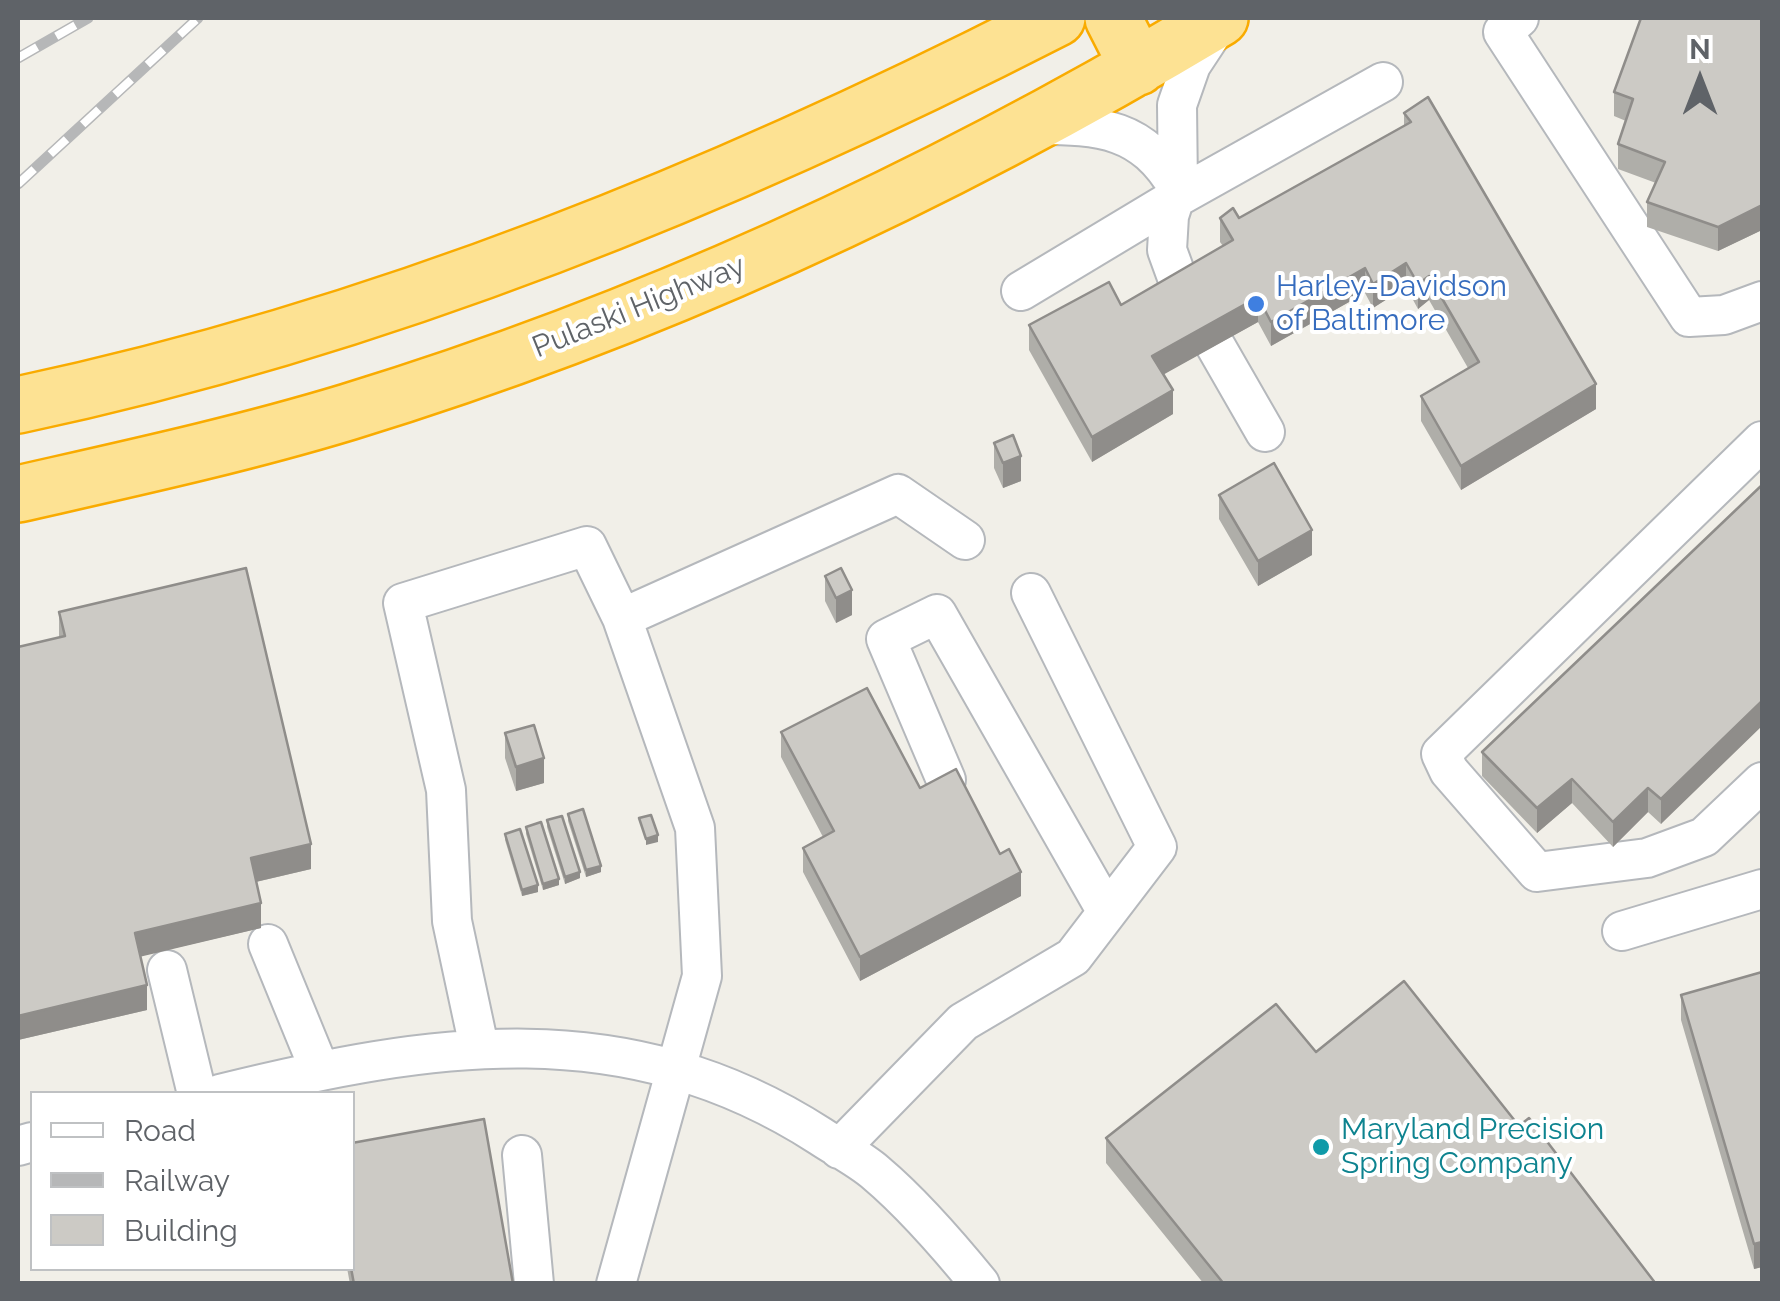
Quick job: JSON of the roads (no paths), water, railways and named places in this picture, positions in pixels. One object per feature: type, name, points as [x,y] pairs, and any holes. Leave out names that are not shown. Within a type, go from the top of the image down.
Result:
[{"type":"highway","points":[[18,405],[207,360],[489,270],[640,211],[843,122],[1057,18]]},
{"type":"highway","points":[[1113,18],[1138,67]]},
{"type":"highway","name":"Pulaski Highway","points":[[18,494],[345,413],[518,356],[660,301],[828,230],[1032,126],[1221,18]]},
{"type":"street","points":[[1183,294],[1166,250],[1169,216],[1176,194],[1176,105],[1192,65],[1221,18]]},
{"type":"street","points":[[1519,18],[1504,32],[1689,316],[1724,316],[1762,301]]},
{"type":"street","points":[[1021,291],[1176,194],[1383,82]]},
{"type":"street","points":[[1032,126],[1077,125],[1121,133],[1150,150],[1176,194]]},
{"type":"street","points":[[1216,345],[1265,432]]},
{"type":"street","points":[[1762,441],[1440,754],[1449,770],[1538,872],[1648,858],[1704,837],[1762,782]]},
{"type":"street","points":[[622,618],[898,494],[966,540]]},
{"type":"street","points":[[479,1047],[452,921],[446,790],[402,603],[587,546],[622,618],[695,828],[702,976],[616,1284]]},
{"type":"street","points":[[839,1149],[963,1022],[1073,956],[1156,847],[1031,593]]},
{"type":"street","points":[[946,780],[886,638],[938,614],[1107,912]]},
{"type":"street","points":[[1622,931],[1762,889]]},
{"type":"street","points":[[268,944],[320,1071]]},
{"type":"street","points":[[167,970],[197,1091]]},
{"type":"street","points":[[233,1091],[408,1055],[479,1047],[560,1050],[638,1060],[710,1080],[786,1114],[876,1173],[980,1284]]},
{"type":"street","points":[[522,1155],[534,1284]]},
{"type":"railway","points":[[18,58],[88,18]]},
{"type":"railway","points":[[18,184],[198,18]]},
{"type":"place","name":"Harley-Davidson of Baltimore","points":[[1256,304]]},
{"type":"place","name":"Maryland Precision Spring Company","points":[[1321,1147]]}]
